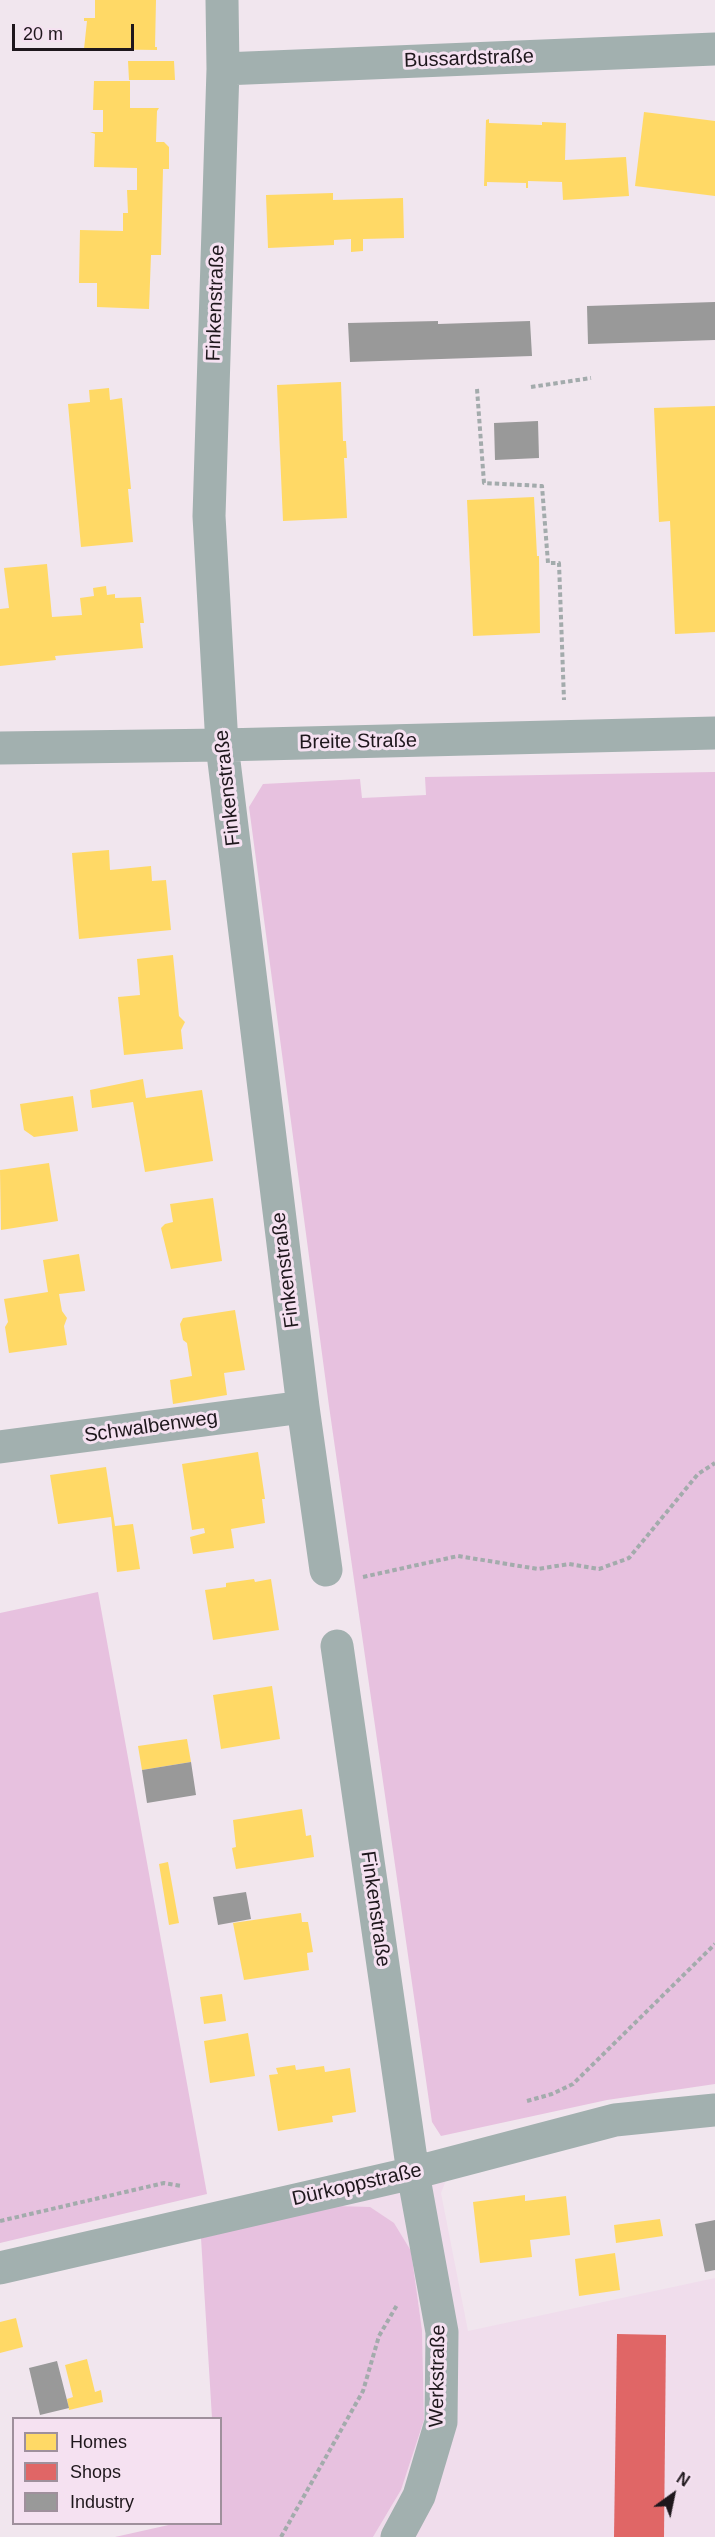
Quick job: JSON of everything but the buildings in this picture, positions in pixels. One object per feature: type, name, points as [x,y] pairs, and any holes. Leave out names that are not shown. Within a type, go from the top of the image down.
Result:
[{"type":"street","name":"Finkenstraße","points":[[222,0],[223,69],[209,516],[222,745],[303,1407],[326,1570]]},
{"type":"street","name":"Bussardstraße","points":[[223,69],[715,49]]},
{"type":"street","name":"Breite Straße","points":[[0,748],[715,733]]},
{"type":"street","name":"Schwalbenweg","points":[[0,1447],[303,1407]]},
{"type":"street","name":"Finkenstraße","points":[[337,1646],[413,2173]]},
{"type":"street","name":"Dürkoppstraße","points":[[0,2268],[413,2173],[615,2120],[715,2110]]},
{"type":"street","name":"Werkstraße","points":[[397,2537],[419,2496],[441,2422],[442,2332],[413,2173]]},
{"type":"path","points":[[531,387],[591,378]]},
{"type":"path","points":[[477,389],[484,483],[542,486],[548,563],[559,562],[566,737]]},
{"type":"path","points":[[360,1578],[458,1556],[538,1569],[569,1564],[599,1569],[629,1558],[698,1474],[715,1463]]},
{"type":"path","points":[[519,2103],[552,2094],[573,2084],[715,1944]]},
{"type":"path","points":[[0,2221],[164,2183],[178,2184],[196,2193],[210,2219]]},
{"type":"path","points":[[281,2537],[363,2391],[379,2336],[428,2253]]},
{"type":"shaded area","points":[[715,772],[715,2084],[607,2100],[441,2136],[432,2122],[329,1406],[249,807],[263,784],[360,779],[362,798],[426,795],[425,777]]},
{"type":"shaded area","points":[[98,1592],[207,2194],[0,2243],[0,1613]]},
{"type":"shaded area","points":[[448,2175],[441,2193],[468,2331],[715,2278],[715,2537],[373,2537],[401,2490],[424,2420],[422,2330],[411,2252],[336,2206]]},
{"type":"shaded area","points":[[336,2206],[370,2207],[394,2223],[411,2251],[422,2330],[424,2420],[401,2490],[373,2537],[115,2537],[169,2525],[222,2525],[222,2417],[212,2417],[201,2238]]}]
